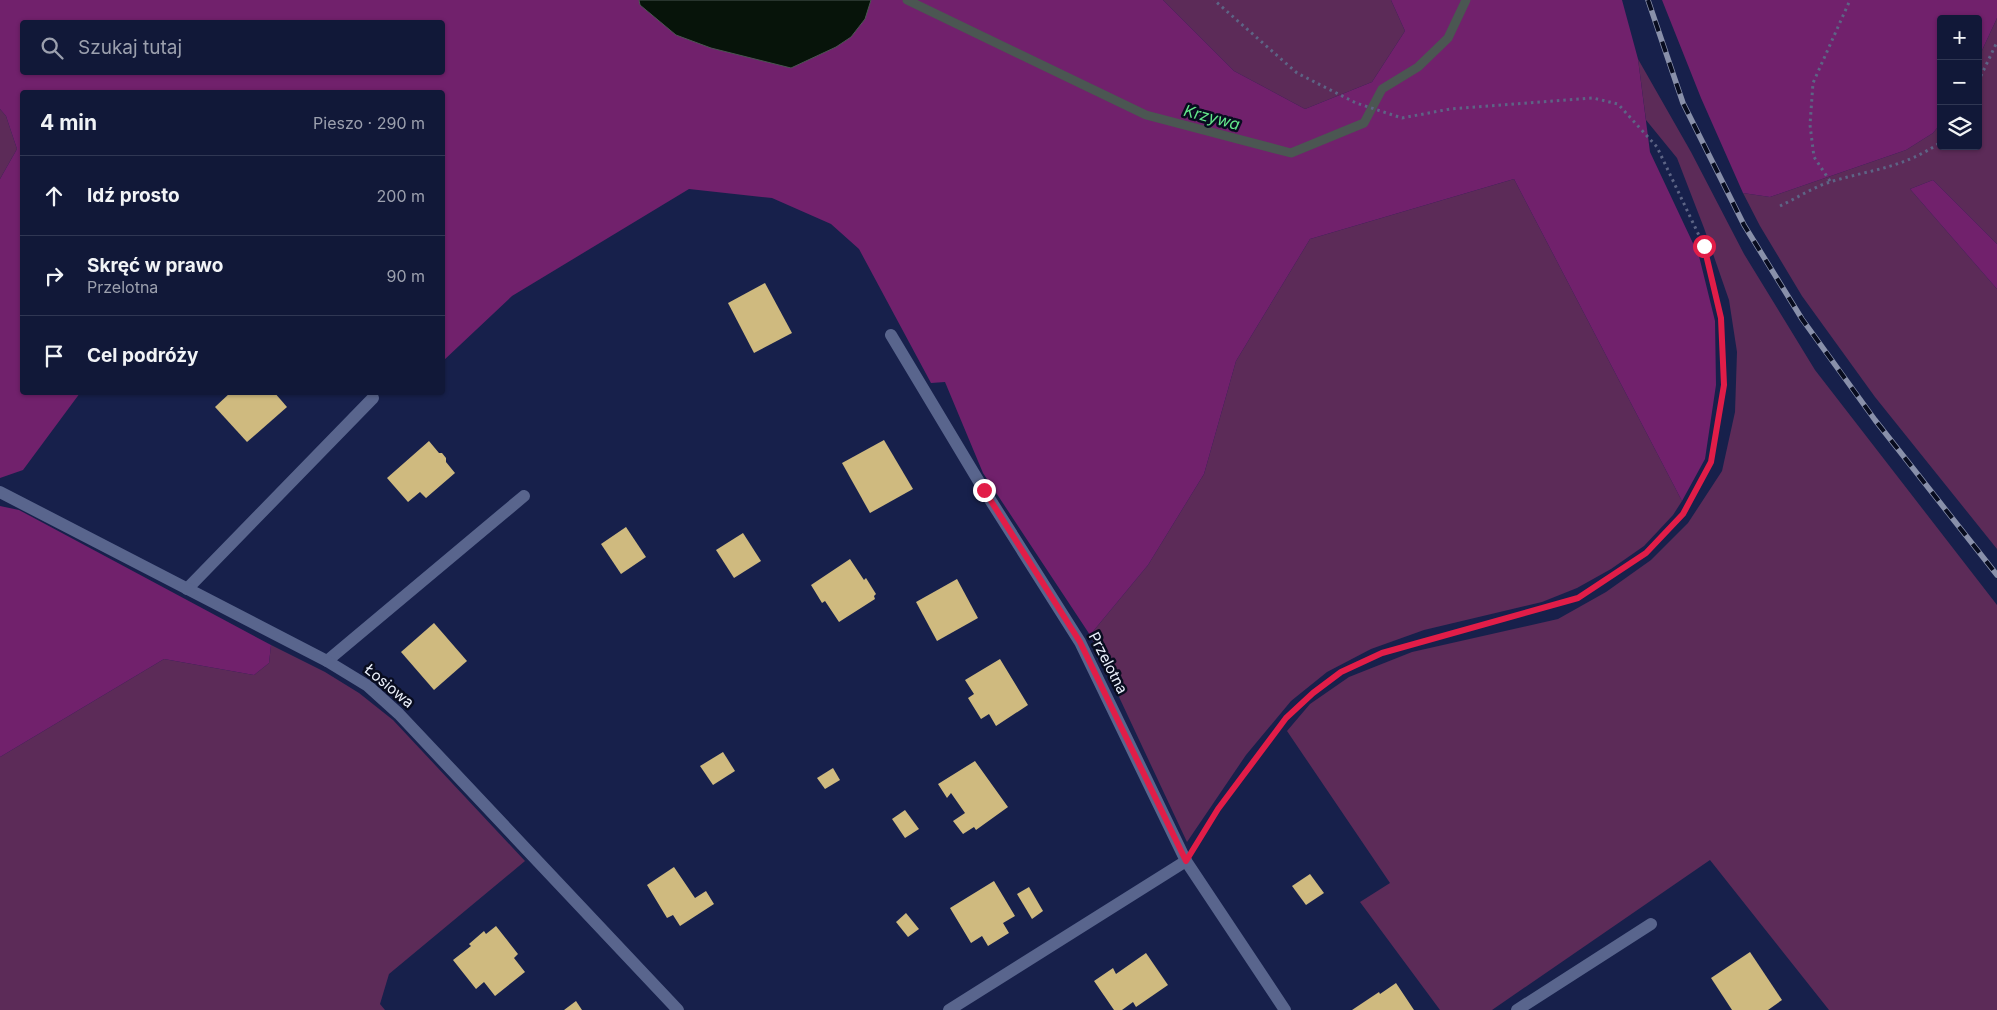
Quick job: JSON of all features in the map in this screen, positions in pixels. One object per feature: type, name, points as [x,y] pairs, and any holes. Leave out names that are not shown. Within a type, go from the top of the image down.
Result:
[{"type":"street","name":"Przelotna","points":[[891,335],[984,490],[1080,642],[1186,861],[1285,1010]]},
{"type":"street","points":[[187,589],[373,398]]},
{"type":"street","name":"Łosiowa","points":[[0,492],[327,661],[368,686],[399,714],[678,1010]]},
{"type":"street","points":[[327,661],[524,496]]},
{"type":"street","points":[[949,1010],[1186,861]]},
{"type":"street","points":[[1517,1010],[1651,924]]},
{"type":"path","points":[[1186,861],[1218,809],[1286,718],[1313,693],[1341,672],[1382,653],[1578,598],[1646,553],[1683,514],[1711,462],[1724,385],[1721,318],[1704,246],[1656,147],[1618,104],[1593,98],[1450,109],[1402,118],[1356,103],[1297,73],[1214,0]]},
{"type":"path","points":[[1830,181],[1814,157],[1810,125],[1813,83],[1850,0]]},
{"type":"path","points":[[1982,74],[1997,42]]},
{"type":"path","points":[[1780,206],[1830,181],[1894,166],[1924,153],[1937,145]]},
{"type":"shaded area","points":[[0,0],[1163,0],[1234,71],[1305,109],[1372,82],[1405,31],[1391,0],[1622,0],[1638,59],[1650,152],[1699,256],[1715,321],[1716,385],[1705,459],[1682,501],[1514,179],[1310,239],[1236,361],[1204,474],[1148,565],[1090,635],[983,473],[945,382],[931,383],[859,249],[831,224],[772,198],[689,189],[512,296],[445,359],[445,90],[20,90],[20,395],[79,395],[23,470],[0,478],[0,179],[17,149],[6,116],[0,109]]},
{"type":"shaded area","points":[[639,0],[871,0],[865,19],[851,37],[836,47],[791,68],[711,48],[676,35],[640,5]]},
{"type":"shaded area","points":[[1163,0],[1391,0],[1405,31],[1372,82],[1305,109],[1234,71]]},
{"type":"shaded area","points":[[1662,0],[1997,0],[1997,18],[1982,50],[1982,15],[1937,15],[1937,128],[1933,133],[1906,150],[1770,197],[1743,193],[1701,98]]},
{"type":"shaded area","points":[[1997,18],[1997,244],[1933,180],[1910,189],[1997,289],[1997,549],[1875,397],[1802,296],[1760,226],[1743,193],[1770,197],[1906,150],[1933,133],[1937,128],[1937,150],[1982,150],[1982,50]]},
{"type":"shaded area","points":[[1638,59],[1691,152],[1744,254],[1815,370],[1997,605],[1997,1010],[1829,1010],[1710,860],[1492,1010],[1440,1010],[1360,902],[1390,883],[1287,731],[1310,704],[1349,677],[1412,652],[1558,619],[1606,592],[1651,560],[1688,523],[1722,471],[1735,412],[1737,352],[1729,300],[1677,158],[1646,120]]},
{"type":"shaded area","points":[[0,109],[6,116],[17,149],[0,179]]},
{"type":"shaded area","points":[[1514,179],[1682,501],[1673,515],[1644,546],[1611,569],[1577,588],[1542,602],[1424,630],[1371,649],[1327,672],[1291,701],[1246,755],[1187,842],[1090,635],[1148,565],[1204,474],[1236,361],[1310,239]]},
{"type":"shaded area","points":[[1933,180],[1997,244],[1997,289],[1910,189]]},
{"type":"shaded area","points":[[0,506],[19,510],[271,645],[269,663],[254,675],[164,659],[0,757]]},
{"type":"shaded area","points":[[271,645],[325,672],[359,693],[393,720],[525,861],[389,974],[380,1004],[385,1010],[0,1010],[0,757],[164,659],[254,675],[269,663]]},
{"type":"building","points":[[765,283],[792,333],[754,353],[728,303]]},
{"type":"building","points":[[228,395],[277,395],[287,407],[247,442],[215,407]]},
{"type":"building","points":[[884,440],[913,489],[870,513],[842,463]]},
{"type":"building","points":[[429,441],[439,453],[442,453],[446,458],[446,462],[455,473],[426,498],[420,492],[408,502],[387,478]]},
{"type":"building","points":[[626,527],[646,557],[621,574],[601,544]]},
{"type":"building","points":[[743,533],[761,561],[734,578],[716,550]]},
{"type":"building","points":[[850,559],[864,580],[866,578],[876,594],[874,596],[875,599],[839,622],[825,601],[822,603],[811,585]]},
{"type":"building","points":[[957,579],[978,618],[937,641],[916,602]]},
{"type":"building","points":[[434,623],[467,661],[434,690],[401,652]]},
{"type":"building","points":[[1000,659],[1028,705],[996,726],[989,714],[981,719],[968,698],[974,694],[965,680]]},
{"type":"building","points":[[723,752],[735,771],[713,785],[700,766]]},
{"type":"building","points":[[975,761],[1008,807],[976,830],[974,827],[963,834],[953,821],[965,813],[951,793],[947,798],[938,784]]},
{"type":"building","points":[[833,768],[840,780],[825,789],[817,778]]},
{"type":"building","points":[[905,810],[919,829],[905,838],[892,819]]},
{"type":"building","points":[[674,867],[695,898],[706,891],[714,904],[680,926],[673,915],[667,918],[647,885]]},
{"type":"building","points":[[1310,874],[1324,893],[1306,905],[1292,886]]},
{"type":"building","points":[[994,881],[1015,916],[1003,923],[1009,933],[988,946],[982,936],[971,943],[950,908]]},
{"type":"building","points":[[1029,887],[1043,911],[1032,919],[1017,894]]},
{"type":"building","points":[[906,913],[919,929],[908,937],[896,922]]},
{"type":"building","points":[[496,926],[518,954],[514,958],[525,972],[495,996],[484,982],[476,989],[453,960],[471,946],[469,944],[484,931],[486,934]]},
{"type":"building","points":[[1750,952],[1782,1000],[1768,1010],[1732,1010],[1711,978]]},
{"type":"building","points":[[1146,953],[1168,985],[1136,1007],[1133,1002],[1122,1010],[1114,1010],[1094,981],[1113,968],[1116,974]]},
{"type":"building","points":[[1396,983],[1414,1010],[1352,1010],[1379,992],[1380,994]]},
{"type":"building","points":[[576,1001],[582,1010],[564,1010]]},
{"type":"waterway","name":"Krzywa","points":[[907,0],[1146,115],[1291,153],[1364,123],[1382,89],[1418,67],[1448,38],[1466,0]]},
{"type":"railway","points":[[1648,0],[1683,103],[1744,225],[1802,319],[1875,420],[1997,575]]},
{"type":"route","points":[[984,490],[1080,642],[1186,861],[1218,809],[1286,718],[1313,693],[1341,672],[1382,653],[1578,598],[1646,553],[1683,514],[1711,462],[1724,385],[1721,318],[1704,246]]}]
